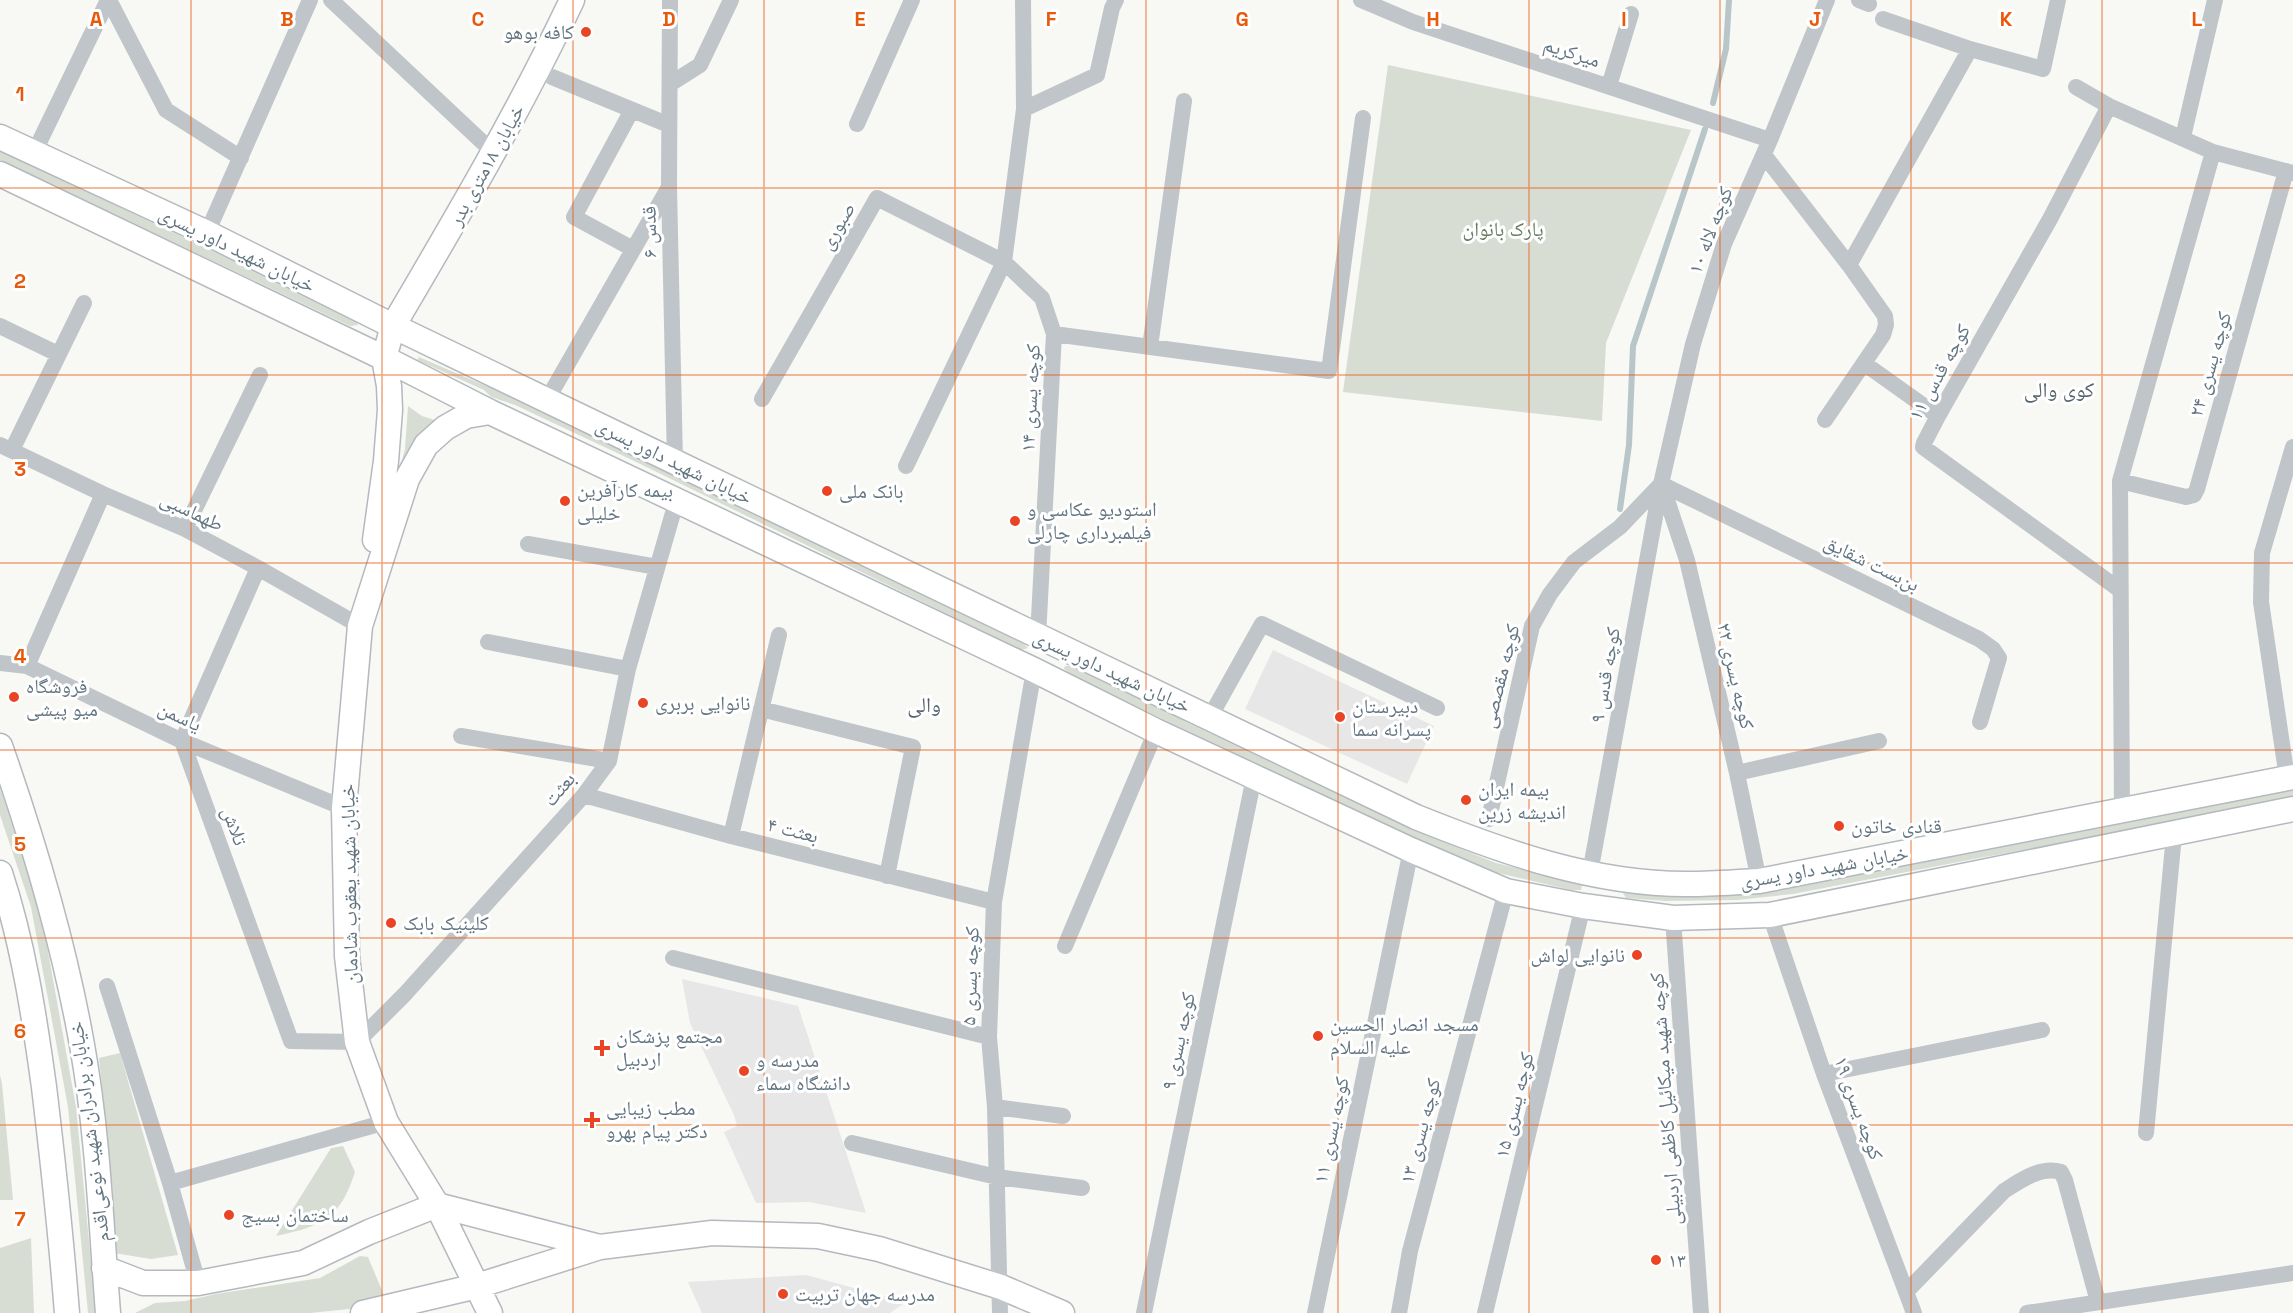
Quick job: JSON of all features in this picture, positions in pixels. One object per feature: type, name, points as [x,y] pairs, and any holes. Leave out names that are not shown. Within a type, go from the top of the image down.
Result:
[{"type":"main road","name":"خیابان ۱۸متری بدر","points":[[384,358],[393,326],[494,153],[538,72],[572,0]]},
{"type":"main road","name":"خیابان شهید داور یسری","points":[[0,137],[207,233],[393,326],[1416,817],[1514,855],[1590,873],[1634,880],[1689,884],[1759,881],[2290,777]]},
{"type":"main road","name":"خیابان شهید داور یسری","points":[[0,174],[384,358],[490,412],[1034,670],[1156,731],[1411,850],[1506,891],[1583,906],[1673,918],[1770,915],[2174,835],[2293,809]]},
{"type":"main road","name":"خیابان شهید یعقوب شادمان","points":[[384,358],[390,386],[387,461],[363,615],[344,808],[347,956],[357,1042],[386,1122],[437,1205],[490,1313]]},
{"type":"main road","name":"خیابان شهید یعقوب شادمان","points":[[363,615],[407,479],[426,445],[445,428],[466,416],[490,412]]},
{"type":"main road","points":[[1034,670],[1038,637]]},
{"type":"main road","name":"خیابان برادران شهید نوعی‌اقدم","points":[[0,746],[31,833],[62,954],[82,1046],[97,1164],[108,1313]]},
{"type":"main road","name":"خیابان برادران شهید نوعی‌اقدم","points":[[0,873],[13,912],[33,1005],[56,1183],[67,1313]]},
{"type":"main road","points":[[1583,906],[1590,873]]},
{"type":"main road","points":[[104,1268],[143,1283],[198,1283],[303,1263],[369,1232],[437,1205],[600,1247]]},
{"type":"main road","points":[[363,1313],[477,1286],[600,1247],[712,1233],[818,1236],[879,1249],[1001,1287],[1062,1313]]},
{"type":"street","points":[[34,153],[108,0]]},
{"type":"street","points":[[108,0],[166,110],[241,158]]},
{"type":"street","points":[[207,233],[310,0]]},
{"type":"street","points":[[331,0],[494,153]]},
{"type":"street","name":"قدس ۶","points":[[670,0],[669,187],[675,462]]},
{"type":"street","points":[[670,84],[700,65],[731,0]]},
{"type":"street","points":[[857,124],[912,0]]},
{"type":"street","points":[[906,466],[1004,262],[1024,109],[1023,0]]},
{"type":"street","points":[[1024,109],[1097,75],[1112,8],[1116,0]]},
{"type":"street","name":"میرکریم","points":[[1361,0],[1413,22],[1609,86],[1767,147]]},
{"type":"street","name":"کوچه لاله ۱۰","points":[[1661,484],[1693,344],[1724,244],[1767,147],[1827,0]]},
{"type":"street","points":[[1883,19],[1970,49],[2043,69],[2058,0]]},
{"type":"street","points":[[2183,137],[2215,0]]},
{"type":"street","points":[[1609,86],[1631,14]]},
{"type":"street","points":[[1849,265],[1970,49]]},
{"type":"street","points":[[552,77],[669,125]]},
{"type":"street","points":[[2076,87],[2109,106],[2183,137],[2212,152],[2289,172]]},
{"type":"street","points":[[1150,347],[1184,101]]},
{"type":"street","name":"کوچه قدس ۱۱","points":[[2109,106],[2050,219],[1938,416],[1923,447],[2120,590]]},
{"type":"street","points":[[632,110],[574,217],[633,249]]},
{"type":"street","points":[[1054,334],[1329,371],[1363,118]]},
{"type":"street","points":[[1767,147],[1885,316],[1886,326],[1883,335],[1826,420]]},
{"type":"street","points":[[2122,811],[2120,481],[2212,152]]},
{"type":"street","name":"کوچه یسری ۲۴","points":[[2120,481],[2186,497],[2194,495],[2289,172]]},
{"type":"street","points":[[547,400],[669,187]]},
{"type":"street","name":"صبوری","points":[[762,399],[877,198],[1004,262]]},
{"type":"street","name":"کوچه یسری ۱۴","points":[[1004,262],[1042,298],[1054,334],[1038,637]]},
{"type":"street","points":[[6,447],[84,303]]},
{"type":"street","points":[[0,326],[58,354]]},
{"type":"street","points":[[1865,364],[1938,416]]},
{"type":"street","points":[[185,530],[260,375]]},
{"type":"street","name":"طهماسبی","points":[[6,447],[363,615]]},
{"type":"street","points":[[2290,777],[2261,602],[2262,554],[2293,447]]},
{"type":"street","name":"بن‌بست شقایق","points":[[1661,484],[1979,639],[1994,650],[1998,658],[1980,722]]},
{"type":"street","name":"کوچه یسری ۲۲","points":[[1661,484],[1687,560],[1737,773],[1759,881]]},
{"type":"street","name":"کوچه مقصصی","points":[[1489,819],[1532,626],[1550,594],[1575,562],[1620,527],[1661,484]]},
{"type":"street","name":"کوچه قدس ۹","points":[[1590,873],[1661,484]]},
{"type":"street","points":[[27,666],[103,494]]},
{"type":"street","name":"بعثت","points":[[357,1042],[405,994],[584,795],[609,760],[627,669],[677,499]]},
{"type":"street","points":[[528,544],[657,567]]},
{"type":"street","points":[[182,741],[258,567]]},
{"type":"street","points":[[1210,717],[1262,624],[1437,708]]},
{"type":"street","points":[[731,836],[779,635]]},
{"type":"street","points":[[488,642],[627,669]]},
{"type":"street","name":"یاسمن","points":[[0,663],[27,666],[182,741],[344,808]]},
{"type":"street","name":"کوچه یسری ۵","points":[[1000,1313],[995,1107],[989,1037],[994,902],[1034,670]]},
{"type":"street","points":[[761,710],[913,747],[888,876]]},
{"type":"street","points":[[1065,946],[1156,731]]},
{"type":"street","points":[[461,736],[609,760]]},
{"type":"street","name":"تلاش","points":[[182,741],[291,1041],[357,1042]]},
{"type":"street","points":[[1737,773],[1880,741]]},
{"type":"street","name":"کوچه یسری ۹","points":[[1144,1313],[1254,777]]},
{"type":"street","name":"بعثت ۴","points":[[584,795],[731,836],[994,902]]},
{"type":"street","points":[[2146,1133],[2174,835]]},
{"type":"street","name":"کوچه یسری ۱۱","points":[[1315,1313],[1411,850]]},
{"type":"street","name":"کوچه یسری ۱۳","points":[[1399,1313],[1410,1251],[1506,891]]},
{"type":"street","name":"کوچه یسری ۱۵","points":[[1485,1313],[1583,906]]},
{"type":"street","name":"کوچه یسری ۱۹","points":[[1770,915],[1824,1074],[1914,1313]]},
{"type":"street","name":"کوچه شهید میکائیل کاظمی اردبیلی","points":[[1673,918],[1701,1313]]},
{"type":"street","points":[[673,958],[989,1037]]},
{"type":"street","points":[[107,986],[170,1183],[198,1283]]},
{"type":"street","points":[[1824,1074],[2042,1030]]},
{"type":"street","points":[[995,1107],[1063,1116]]},
{"type":"street","points":[[170,1183],[386,1122]]},
{"type":"street","points":[[852,1143],[997,1178],[1082,1188]]},
{"type":"street","points":[[1906,1292],[2004,1191],[2023,1178],[2051,1169],[2061,1172],[2065,1180],[2098,1302]]},
{"type":"street","points":[[2027,1313],[2293,1273]]},
{"type":"shaded area","name":"دبیرستان پسرانه سما","points":[[1273,650],[1434,726],[1407,784],[1245,709]]},
{"type":"shaded area","points":[[682,979],[798,1006],[866,1213],[809,1202],[756,1203],[724,1132],[737,1126],[734,1115],[690,1023]]},
{"type":"shaded area","points":[[806,1275],[906,1302],[890,1313],[702,1313],[688,1282]]},
{"type":"green space","name":"پارک بانوان","points":[[1388,65],[1691,130],[1606,343],[1602,421],[1343,392]]},
{"type":"green space","points":[[0,151],[355,318],[358,325],[350,326],[0,160]]},
{"type":"green space","points":[[419,357],[486,386],[501,390],[1021,641],[1028,648],[1021,650],[632,460],[515,405],[491,397],[484,390],[417,360]]},
{"type":"green space","points":[[408,406],[422,416],[435,420],[420,434],[393,493],[405,449]]},
{"type":"green space","points":[[1065,666],[1072,666],[1161,706],[1186,722],[1416,831],[1496,863],[1582,884],[1581,890],[1571,890],[1498,873],[1413,839],[1071,675],[1064,669]]},
{"type":"green space","points":[[2293,785],[2293,798],[1793,894],[1737,900],[1666,901],[1626,898],[1623,893],[1626,889],[1666,892]]},
{"type":"green space","points":[[0,788],[40,907],[76,1107],[96,1313],[88,1313],[68,1107],[31,907],[0,815]]},
{"type":"green space","points":[[120,1053],[178,1255],[151,1259],[114,1253],[113,1193],[99,1058]]},
{"type":"green space","points":[[0,1075],[2,1084],[13,1200],[0,1200]]},
{"type":"green space","points":[[343,1146],[355,1172],[336,1210],[317,1224],[276,1236],[331,1148]]},
{"type":"green space","points":[[31,1238],[34,1313],[0,1313],[0,1248]]},
{"type":"green space","points":[[360,1256],[368,1257],[388,1305],[310,1313],[135,1313],[155,1303],[185,1301],[320,1278]]},
{"type":"waterway","points":[[1713,103],[1726,49],[1729,0]]},
{"type":"waterway","points":[[1620,509],[1629,445],[1633,346],[1705,129]]},
{"type":"place","name":"کافه بوهو","points":[[586,32]]},
{"type":"place","name":"بانک ملی","points":[[827,491]]},
{"type":"place","name":"بیمه کارآفرین خلیلی","points":[[565,501]]},
{"type":"place","name":"استودیو عکاسی و فیلمبرداری چارلی","points":[[1015,521]]},
{"type":"place","name":"فروشگاه میو پیشی","points":[[14,697]]},
{"type":"place","name":"نانوایی بربری","points":[[643,703]]},
{"type":"place","name":"دبیرستان پسرانه سما","points":[[1340,717]]},
{"type":"place","name":"بیمه ایران اندیشه زرین","points":[[1466,800]]},
{"type":"place","name":"قنادی خاتون","points":[[1839,826]]},
{"type":"place","name":"کلینیک بابک","points":[[391,923]]},
{"type":"place","name":"نانوایی لواش","points":[[1637,955]]},
{"type":"place","name":"مسجد انصار الحسین علیه السلام","points":[[1318,1036]]},
{"type":"place","name":"مجتمع پزشکان اردبیل","points":[[602,1048]]},
{"type":"place","name":"مدرسه و دانشگاه سماء","points":[[744,1071]]},
{"type":"place","name":"مطب زیبایی دکتر پیام بهرو","points":[[592,1120]]},
{"type":"place","name":"ساختمان بسیج","points":[[229,1215]]},
{"type":"place","name":"۱۳","points":[[1656,1260]]},
{"type":"place","name":"مدرسه جهان تربیت","points":[[783,1294]]},
{"type":"district","name":"کوی والی","points":[[2059,389]]},
{"type":"district","name":"والی","points":[[924,704]]}]
